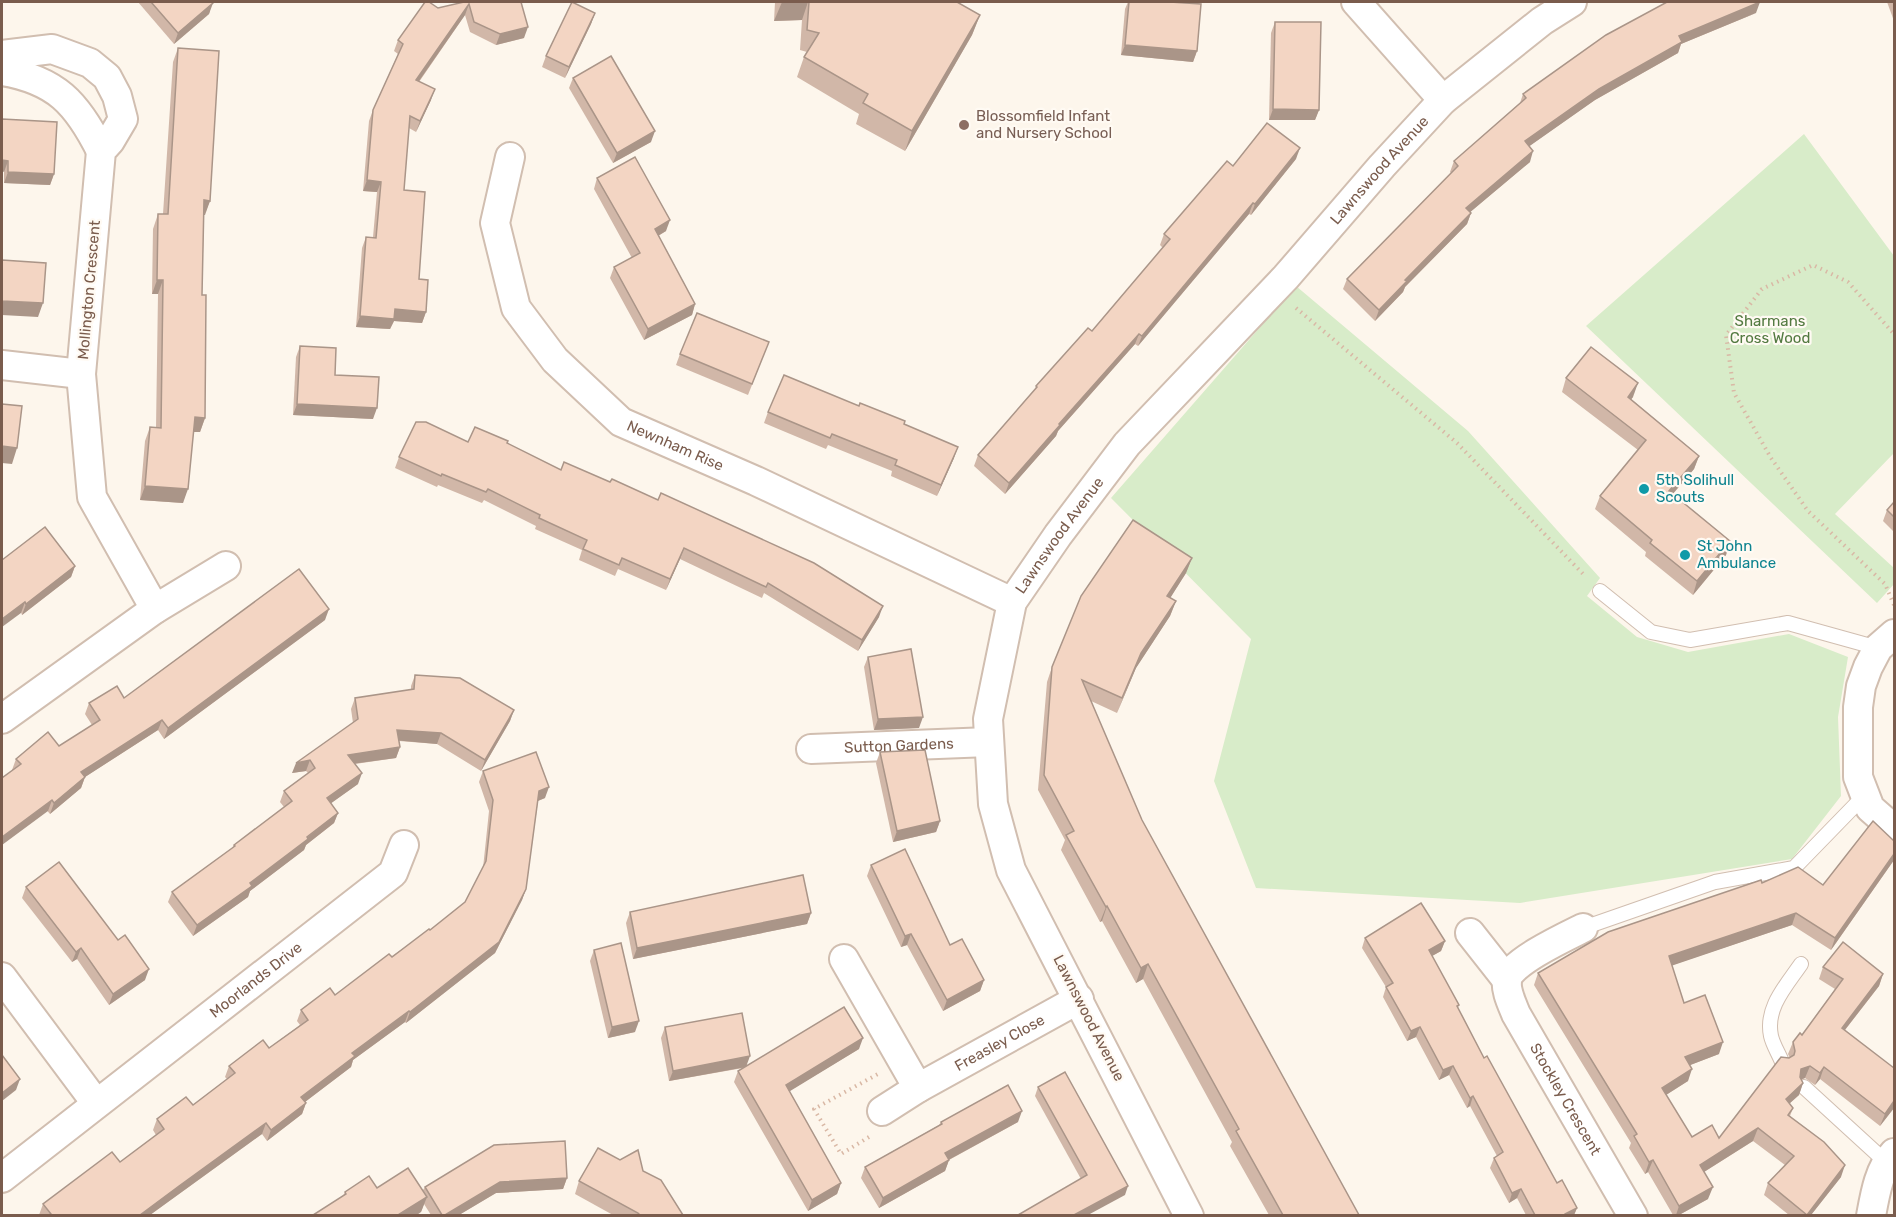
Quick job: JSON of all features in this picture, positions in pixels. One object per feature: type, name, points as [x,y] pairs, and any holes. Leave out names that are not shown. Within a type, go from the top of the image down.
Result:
[{"type":"street","points":[[1356,2],[1443,100]]},
{"type":"street","name":"Lawnswood Avenue","points":[[1189,1215],[1011,870],[993,804],[988,719],[1012,602],[1127,444],[1286,278],[1382,166],[1443,100],[1542,21],[1572,2]]},
{"type":"street","name":"Mollington Crescent","points":[[2,55],[52,49],[90,63],[107,77],[117,96],[123,119],[102,151],[81,374],[92,497],[155,609]]},
{"type":"street","points":[[2,71],[24,75],[63,96],[79,111],[102,151]]},
{"type":"street","name":"Newnham Rise","points":[[510,157],[495,223],[516,308],[555,360],[621,422],[756,482],[1012,602]]},
{"type":"street","points":[[2,365],[81,374]]},
{"type":"street","points":[[2,719],[155,609],[226,566]]},
{"type":"street","points":[[1886,641],[1861,686],[1858,707],[1858,777],[1870,808],[1894,829]]},
{"type":"street","name":"Sutton Gardens","points":[[811,749],[989,742]]},
{"type":"street","name":"Moorlands Drive","points":[[2,1178],[393,873],[404,846]]},
{"type":"street","points":[[1507,980],[1511,971],[1522,962],[1583,928]]},
{"type":"street","name":"Stockley Crescent","points":[[1470,933],[1507,980],[1508,992],[1516,1014],[1633,1215]]},
{"type":"street","points":[[844,959],[918,1088]]},
{"type":"street","points":[[2,977],[96,1103]]},
{"type":"street","name":"Freasley Close","points":[[882,1111],[918,1088],[1079,999]]},
{"type":"street","points":[[1876,1212],[1890,1157]]},
{"type":"lane","points":[[1600,591],[1651,632],[1690,640],[1788,623],[1886,641]]},
{"type":"lane","points":[[1583,928],[1715,882],[1794,868],[1865,795]]},
{"type":"lane","points":[[1782,1062],[1772,1037],[1770,1021],[1774,1003],[1801,964]]},
{"type":"lane","points":[[1804,1087],[1890,1157]]},
{"type":"path","points":[[1894,334],[1848,282],[1813,265],[1762,289],[1726,335],[1734,393],[1771,458],[1808,511],[1885,584],[1894,606]]},
{"type":"path","points":[[1286,278],[1296,286],[1294,306],[1457,443],[1600,591]]},
{"type":"green space","name":"Sharmans Cross Wood","points":[[1804,134],[1894,256],[1894,453],[1835,514],[1894,568],[1894,584],[1877,603],[1586,326]]},
{"type":"green space","points":[[1296,286],[1468,431],[1600,578],[1587,596],[1637,637],[1688,652],[1789,634],[1848,657],[1838,717],[1841,796],[1792,859],[1520,903],[1256,888],[1214,781],[1251,639],[1111,498]]},
{"type":"building","points":[[151,2],[212,2],[213,3],[178,33]]},
{"type":"building","points":[[425,2],[438,8],[464,2],[521,2],[528,27],[500,34],[474,22],[469,4],[416,80],[435,89],[420,121],[410,116],[404,190],[425,192],[419,279],[428,280],[426,312],[395,309],[394,319],[360,316],[366,237],[376,238],[381,182],[367,180],[373,110],[403,44],[398,40]]},
{"type":"building","points":[[572,2],[595,13],[569,67],[546,56]]},
{"type":"building","points":[[809,2],[957,2],[980,15],[912,131],[863,103],[868,94],[804,57],[819,33],[807,30]]},
{"type":"building","points":[[1129,2],[1201,4],[1197,51],[1125,45]]},
{"type":"building","points":[[1667,2],[1760,2],[1679,36],[1682,42],[1599,89],[1525,141],[1533,151],[1466,208],[1471,213],[1379,310],[1347,279],[1458,166],[1454,161],[1526,98],[1523,94],[1606,35]]},
{"type":"building","points":[[1275,22],[1321,22],[1319,110],[1273,109]]},
{"type":"building","points":[[178,48],[219,51],[210,201],[204,200],[202,295],[206,295],[205,418],[195,417],[188,489],[145,486],[150,427],[161,428],[163,280],[157,280],[158,214],[168,214]]},
{"type":"building","points":[[611,56],[655,131],[617,153],[573,78]]},
{"type":"building","points":[[2,119],[57,122],[54,174],[8,172],[8,161],[2,160]]},
{"type":"building","points":[[1267,123],[1300,148],[1142,336],[1139,334],[1009,483],[978,455],[1088,328],[1092,331],[1170,239],[1164,234],[1227,161],[1233,166]]},
{"type":"building","points":[[635,157],[670,220],[655,229],[695,304],[648,329],[614,267],[640,253],[597,178]]},
{"type":"building","points":[[2,260],[46,263],[43,303],[2,301]]},
{"type":"building","points":[[697,313],[769,342],[752,384],[680,354]]},
{"type":"building","points":[[300,346],[336,348],[335,375],[379,377],[377,408],[297,404]]},
{"type":"building","points":[[1591,347],[1638,383],[1628,397],[1699,456],[1669,491],[1730,541],[1697,581],[1650,543],[1652,540],[1600,496],[1646,440],[1566,378]]},
{"type":"building","points":[[784,375],[859,406],[860,403],[905,421],[904,424],[958,447],[941,485],[895,465],[897,460],[832,434],[830,438],[768,412]]},
{"type":"building","points":[[2,404],[22,406],[17,448],[2,446]]},
{"type":"building","points":[[416,422],[426,422],[468,442],[475,427],[508,441],[507,443],[561,470],[564,462],[610,482],[612,479],[658,500],[661,493],[814,563],[883,606],[862,640],[768,583],[766,587],[684,548],[670,579],[622,558],[619,565],[583,549],[587,540],[539,518],[540,515],[488,489],[486,492],[442,474],[441,476],[399,457]]},
{"type":"building","points":[[1894,502],[1894,517],[1887,510]]},
{"type":"building","points":[[1133,520],[1192,558],[1167,596],[1176,601],[1141,653],[1122,698],[1082,680],[1142,820],[1359,1215],[1283,1215],[1236,1131],[1239,1129],[1148,964],[1141,968],[1066,835],[1074,831],[1044,775],[1052,667],[1081,596]]},
{"type":"building","points":[[45,527],[75,566],[26,604],[25,602],[2,619],[2,560]]},
{"type":"building","points":[[299,569],[329,609],[168,728],[162,720],[81,772],[85,777],[54,803],[52,800],[2,837],[2,778],[21,764],[16,759],[48,732],[59,746],[100,720],[89,703],[117,686],[124,698]]},
{"type":"building","points":[[911,649],[923,717],[878,719],[868,657]]},
{"type":"building","points":[[415,675],[460,678],[514,710],[485,760],[441,733],[397,730],[400,747],[348,755],[362,773],[327,798],[338,813],[250,883],[252,886],[197,925],[172,892],[292,801],[284,791],[315,768],[310,760],[296,763],[358,719],[355,698],[414,689]]},
{"type":"building","points":[[925,750],[940,821],[897,831],[880,752]]},
{"type":"building","points":[[536,752],[549,787],[539,791],[526,889],[499,942],[410,1012],[352,1053],[355,1056],[301,1097],[306,1103],[271,1130],[266,1123],[140,1215],[49,1215],[51,1214],[43,1204],[112,1152],[120,1162],[164,1129],[157,1119],[186,1097],[193,1105],[235,1073],[229,1066],[263,1040],[269,1048],[308,1020],[301,1010],[330,988],[335,995],[389,954],[392,957],[430,930],[465,902],[486,861],[493,800],[483,771]]},
{"type":"building","points":[[1873,821],[1894,841],[1894,854],[1835,938],[1796,913],[1669,956],[1684,1003],[1705,995],[1723,1042],[1685,1057],[1692,1069],[1662,1088],[1692,1137],[1712,1125],[1719,1138],[1781,1057],[1789,1058],[1794,1055],[1793,1042],[1800,1033],[1802,1035],[1843,979],[1823,967],[1843,942],[1883,974],[1842,1028],[1894,1068],[1894,1101],[1885,1114],[1824,1067],[1820,1073],[1810,1066],[1801,1069],[1800,1077],[1803,1083],[1786,1099],[1793,1108],[1788,1115],[1824,1142],[1845,1165],[1807,1215],[1768,1183],[1794,1156],[1758,1128],[1700,1165],[1713,1187],[1679,1206],[1653,1160],[1649,1162],[1634,1136],[1637,1134],[1538,973],[1608,932],[1761,880],[1762,883],[1798,867],[1823,885]]},
{"type":"building","points":[[905,849],[950,945],[962,939],[984,980],[947,1000],[911,934],[905,936],[871,865]]},
{"type":"building","points":[[59,862],[118,940],[125,935],[149,969],[113,994],[81,948],[76,952],[26,887]]},
{"type":"building","points":[[803,875],[811,913],[637,948],[630,912]]},
{"type":"building","points":[[1421,903],[1445,941],[1429,950],[1459,1005],[1457,1006],[1484,1058],[1487,1056],[1557,1183],[1562,1180],[1577,1208],[1565,1215],[1535,1215],[1521,1189],[1512,1193],[1494,1158],[1503,1152],[1473,1096],[1470,1098],[1453,1066],[1443,1070],[1420,1027],[1411,1031],[1386,987],[1393,983],[1365,938]]},
{"type":"building","points":[[621,943],[639,1021],[612,1027],[594,950]]},
{"type":"building","points":[[844,1007],[863,1038],[786,1085],[841,1183],[812,1200],[738,1071]]},
{"type":"building","points":[[742,1013],[750,1056],[673,1071],[665,1027]]},
{"type":"building","points":[[2,1055],[20,1079],[2,1093]]},
{"type":"building","points":[[1065,1072],[1128,1186],[1074,1215],[1018,1215],[1087,1175],[1038,1087]]},
{"type":"building","points":[[1008,1085],[1022,1111],[945,1153],[949,1160],[883,1198],[865,1167]]},
{"type":"building","points":[[565,1141],[567,1178],[500,1182],[445,1215],[442,1215],[425,1187],[494,1145]]},
{"type":"building","points":[[598,1148],[620,1160],[638,1150],[643,1171],[661,1180],[683,1215],[640,1215],[579,1181]]},
{"type":"building","points":[[408,1168],[427,1197],[398,1215],[313,1215],[369,1176],[377,1188]]},
{"type":"place","name":"Blossomfield Infant and Nursery School","points":[[964,125]]},
{"type":"place","name":"5th Solihull Scouts","points":[[1644,489]]},
{"type":"place","name":"St John Ambulance","points":[[1685,555]]}]
